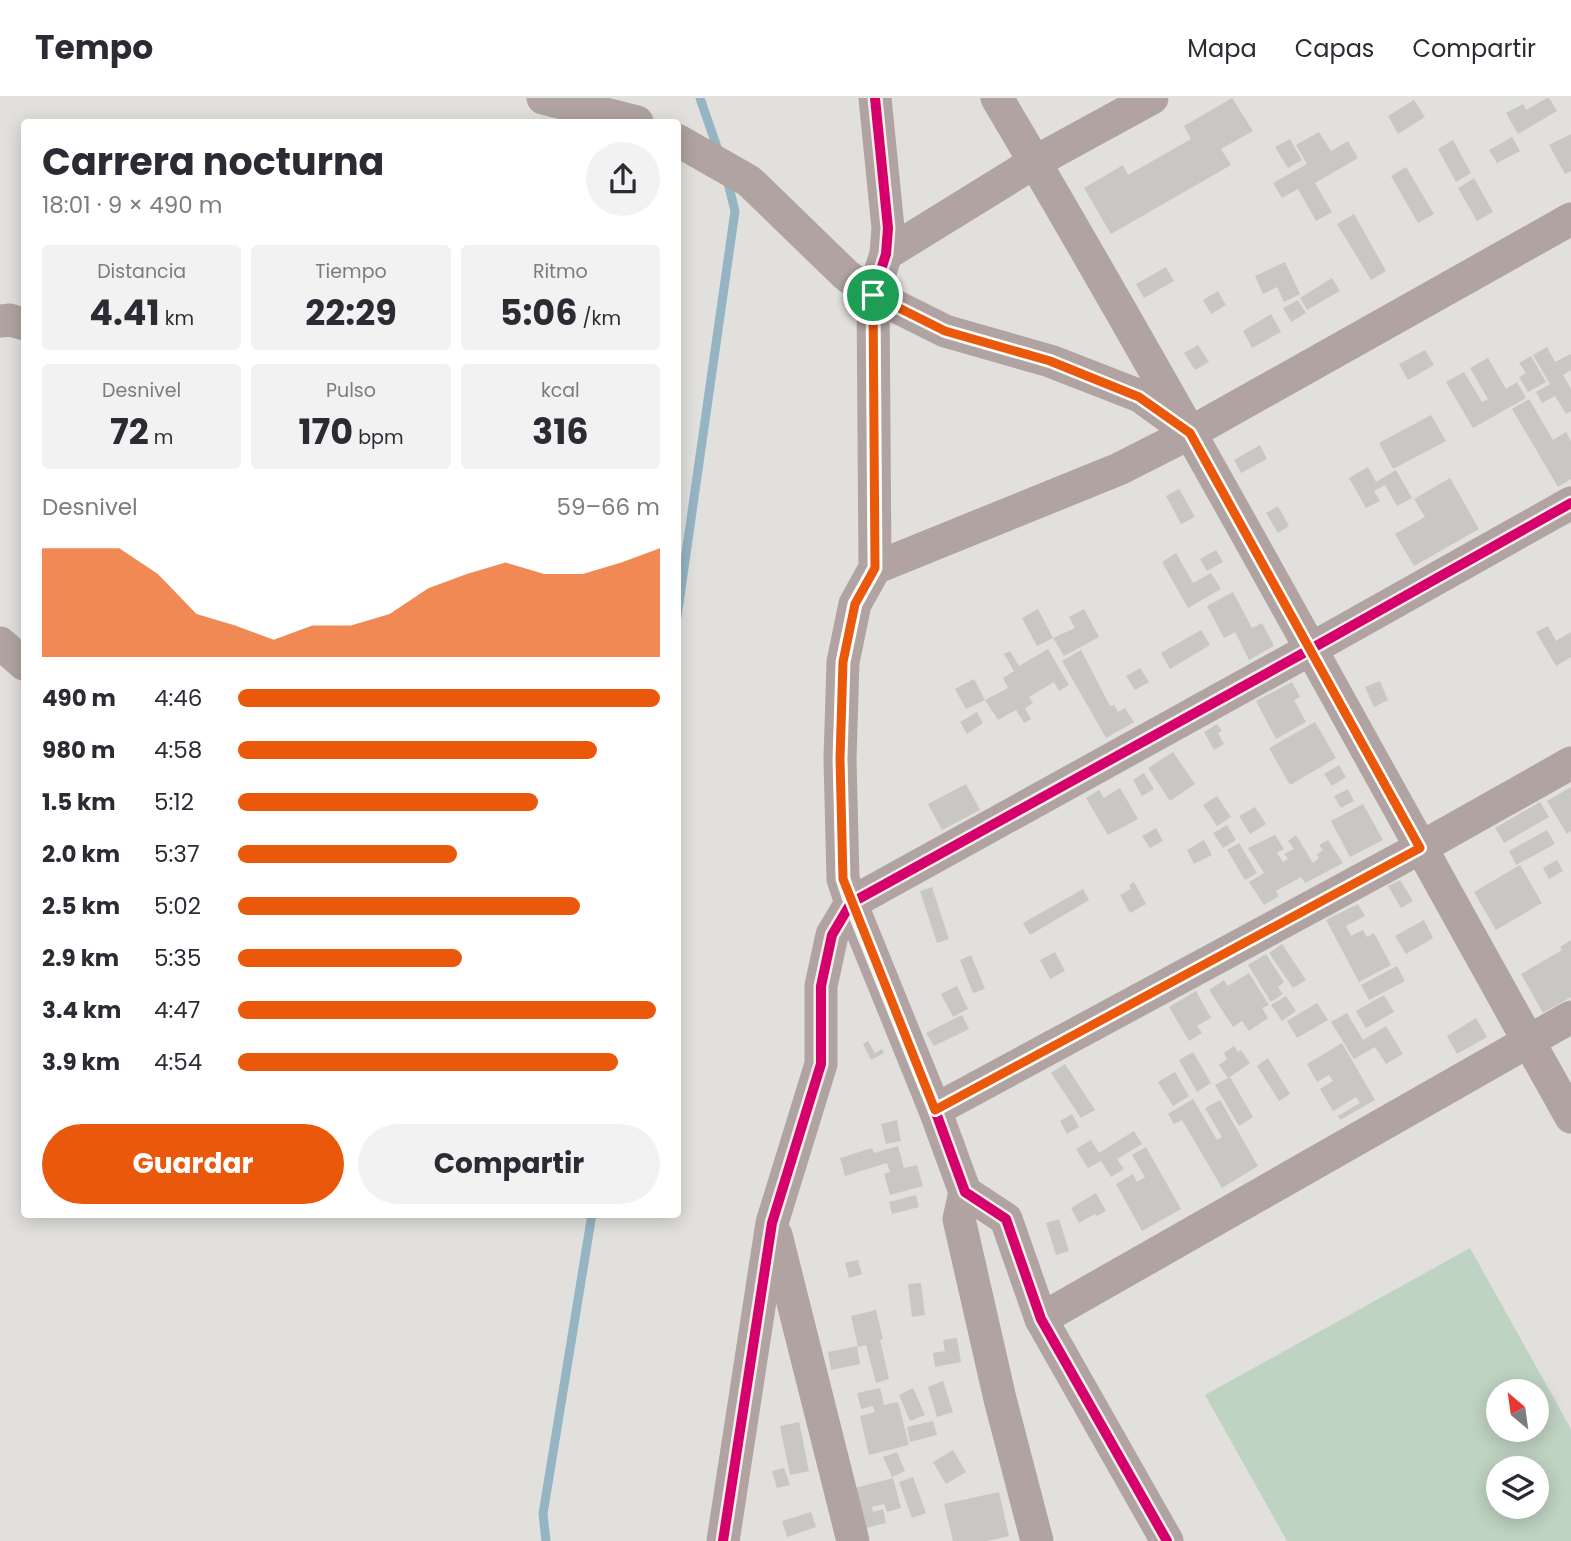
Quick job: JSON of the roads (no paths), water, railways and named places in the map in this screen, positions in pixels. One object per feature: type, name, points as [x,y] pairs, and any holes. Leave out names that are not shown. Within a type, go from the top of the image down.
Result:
[{"type":"street","points":[[543,98],[611,119]]},
{"type":"street","points":[[875,98],[888,229],[886,254],[873,295],[875,568],[855,604],[843,662],[840,759],[843,879],[965,1192],[959,1219],[1000,1399],[1037,1541]]},
{"type":"street","points":[[997,98],[1190,433],[1571,1117]]},
{"type":"street","points":[[886,254],[1035,162],[1152,98]]},
{"type":"street","points":[[681,142],[749,181],[846,275],[873,295],[945,331],[1050,361],[1139,397],[1190,433]]},
{"type":"street","points":[[875,568],[1119,469],[1190,433],[1571,219]]},
{"type":"street","points":[[0,321],[21,323]]},
{"type":"street","points":[[723,1541],[772,1223],[821,1064],[821,986],[832,935],[851,903],[1571,503]]},
{"type":"street","points":[[0,643],[21,661]]},
{"type":"street","points":[[935,1110],[1420,848],[1571,763]]},
{"type":"street","points":[[1041,1319],[1571,1017]]},
{"type":"street","points":[[965,1192],[1006,1219],[1041,1319],[1167,1541]]},
{"type":"street","points":[[772,1223],[853,1541]]},
{"type":"waterway","points":[[700,98],[719,153]]},
{"type":"waterway","points":[[681,589],[735,211],[727,179]]},
{"type":"waterway","points":[[546,1541],[543,1514],[591,1218]]}]
